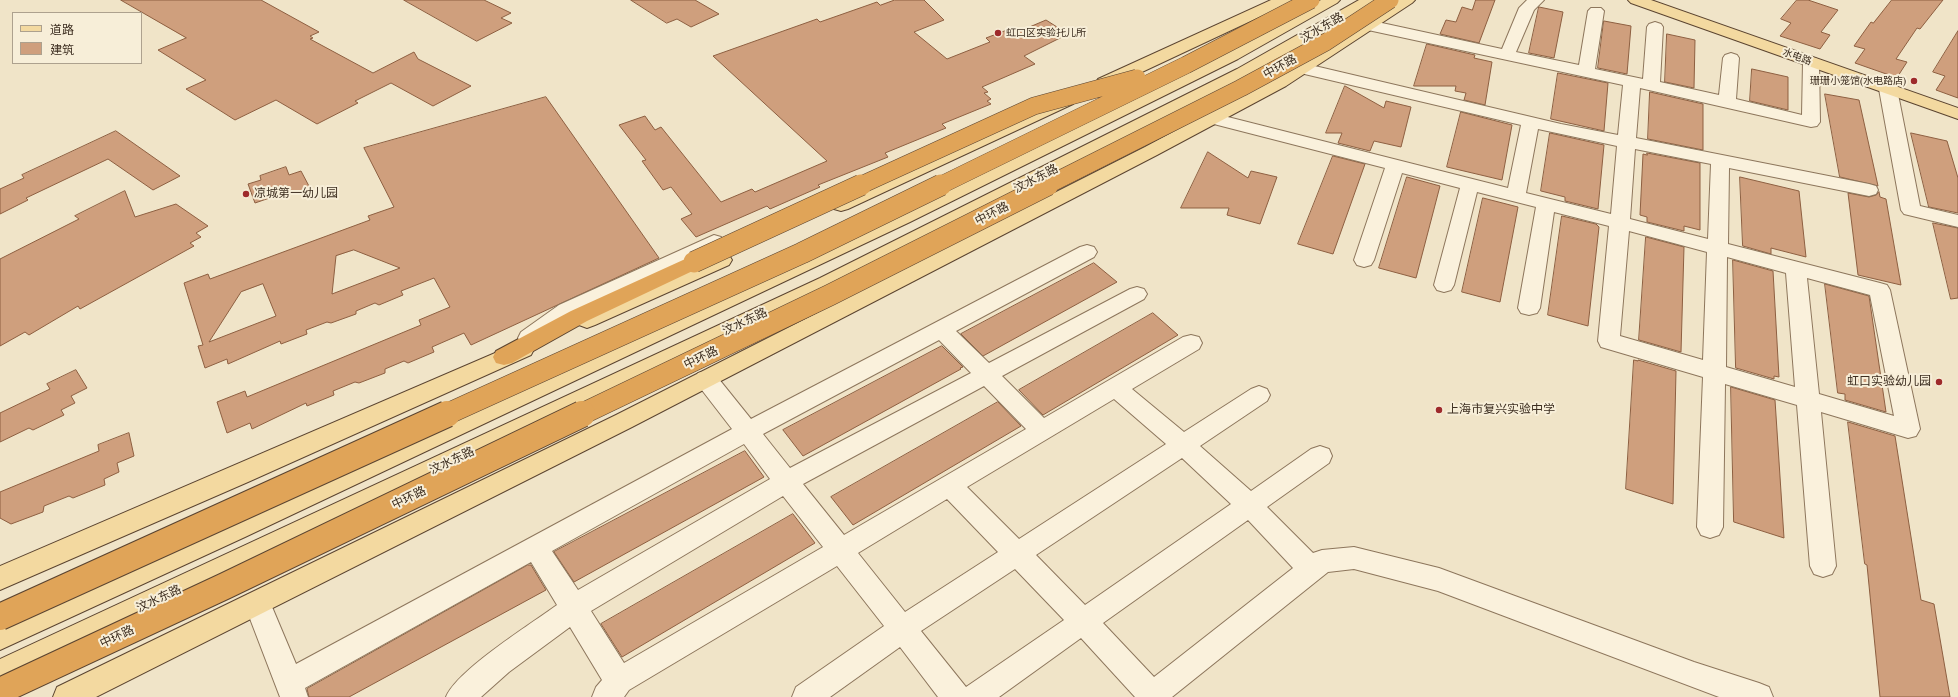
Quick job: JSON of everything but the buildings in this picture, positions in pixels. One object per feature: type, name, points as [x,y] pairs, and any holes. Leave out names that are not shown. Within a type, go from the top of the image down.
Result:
[{"type":"highway","name":"中环路","points":[[0,691],[232,582],[830,295],[1241,88],[1326,42],[1390,0]]},
{"type":"highway","points":[[0,617],[802,253],[1186,65],[1309,8]]},
{"type":"highway","points":[[504,357],[579,316],[1034,106],[1186,65]]},
{"type":"main road","points":[[0,578],[239,476],[732,256],[1229,24],[1284,0]]},
{"type":"main road","name":"汶水东路","points":[[0,637],[753,289],[983,179],[1232,56],[1309,8],[1332,0]]},
{"type":"main road","name":"汶水东路","points":[[0,673],[827,283],[1243,73],[1370,0]]},
{"type":"main road","name":"汶水东路","points":[[67,697],[706,379],[1135,160],[1280,82],[1407,0]]},
{"type":"main road","name":"水电路","points":[[1636,0],[1958,114]]},
{"type":"main road","points":[[1229,24],[1309,8]]},
{"type":"main road","points":[[983,179],[1052,107]]},
{"type":"main road","points":[[1002,196],[1135,160]]},
{"type":"main road","points":[[548,458],[620,381]]},
{"type":"street","points":[[1507,55],[1527,8],[1536,0]]},
{"type":"street","points":[[1586,72],[1596,11]]},
{"type":"street","points":[[1368,25],[1727,102],[1811,122],[1811,62]]},
{"type":"street","points":[[1651,86],[1655,27]]},
{"type":"street","points":[[1727,102],[1731,58]]},
{"type":"street","points":[[1302,68],[1530,122],[1869,190]]},
{"type":"street","points":[[504,357],[567,310],[677,259],[1031,102],[1129,71]]},
{"type":"street","points":[[1212,118],[1470,184],[1619,223],[1880,290],[1908,429],[1609,341],[1619,223],[1626,142],[1632,82]]},
{"type":"street","points":[[1888,89],[1911,210],[1958,221]]},
{"type":"street","points":[[1516,196],[1530,122]]},
{"type":"street","points":[[1710,527],[1720,160]]},
{"type":"street","points":[[1364,260],[1395,165]]},
{"type":"street","points":[[1444,285],[1470,184]]},
{"type":"street","points":[[1529,308],[1546,204]]},
{"type":"street","points":[[257,603],[292,689],[536,547],[746,432],[1087,252]]},
{"type":"street","points":[[1796,268],[1823,566]]},
{"type":"street","points":[[460,697],[499,663],[588,598],[786,482],[1137,294]]},
{"type":"street","points":[[940,329],[1042,432]]},
{"type":"street","points":[[536,547],[573,609],[613,689],[840,551],[1191,343]]},
{"type":"street","points":[[706,379],[746,432],[956,697]]},
{"type":"street","points":[[1116,388],[1184,444],[1249,505],[1311,569]]},
{"type":"street","points":[[806,697],[902,629],[1259,395]]},
{"type":"street","points":[[975,697],[1320,456]]},
{"type":"street","points":[[950,486],[1083,621],[1151,696],[1322,561],[1354,558],[1440,580],[1694,675],[1759,697]]},
{"type":"place","name":"虹口区实验托儿所","points":[[998,33]]},
{"type":"place","name":"珊珊小笼馆(水电路店)","points":[[1914,81]]},
{"type":"place","name":"凉城第一幼儿园","points":[[246,194]]},
{"type":"place","name":"虹口实验幼儿园","points":[[1939,382]]},
{"type":"place","name":"上海市复兴实验中学","points":[[1439,410]]}]
